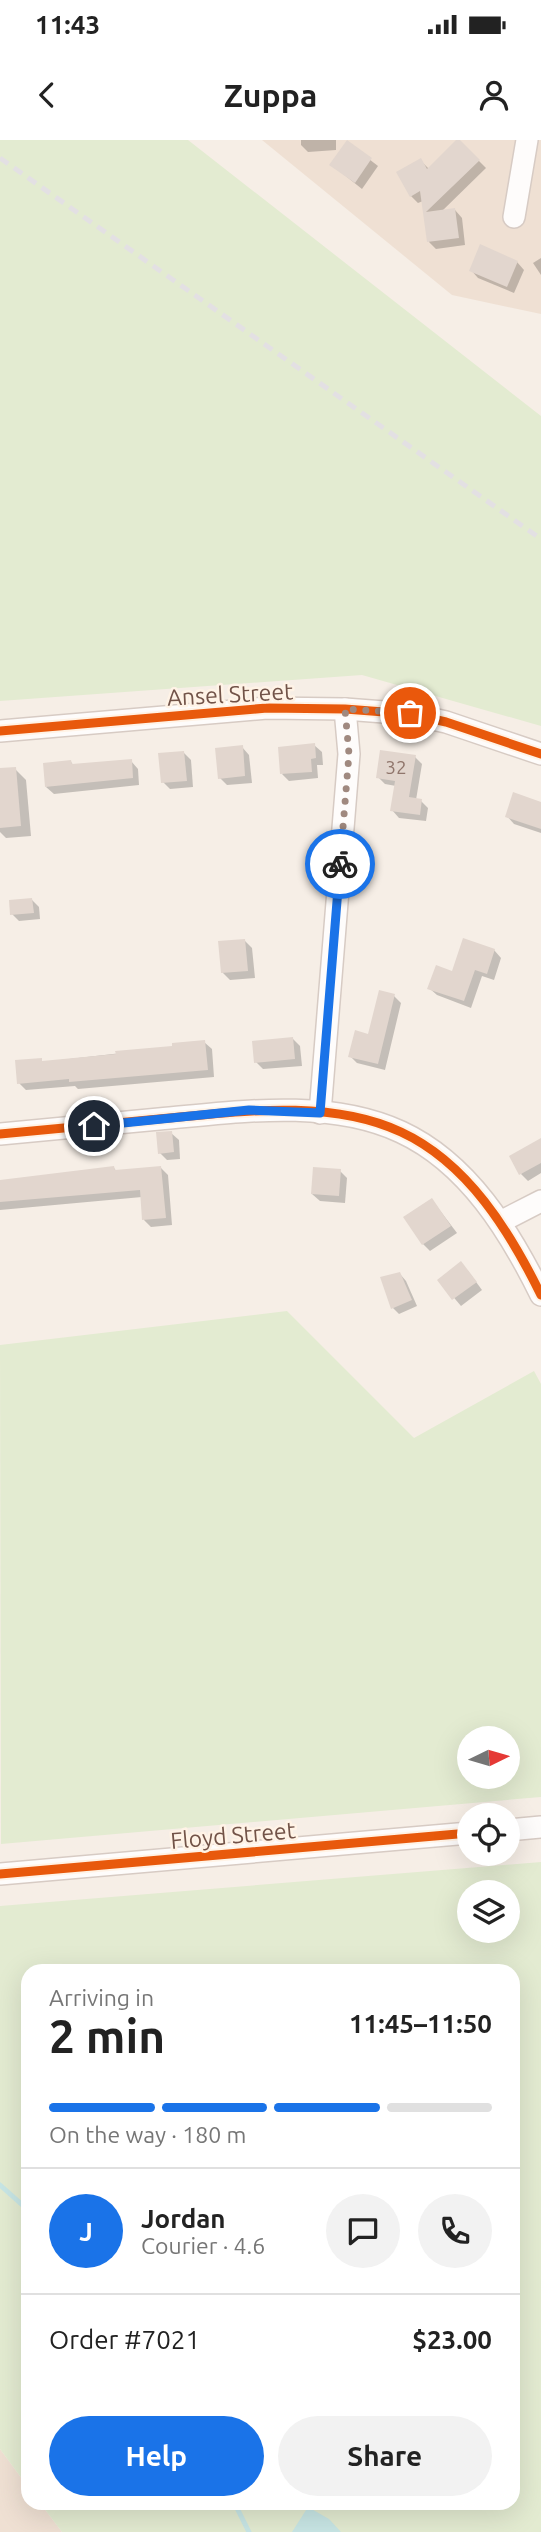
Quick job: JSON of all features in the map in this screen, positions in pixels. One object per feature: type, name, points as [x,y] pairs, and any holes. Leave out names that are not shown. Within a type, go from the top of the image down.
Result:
[{"type":"street","points":[[513,216],[527,140]]},
{"type":"street","name":"Ansel Street","points":[[0,731],[267,708],[345,709],[410,713],[481,732],[541,754]]},
{"type":"street","points":[[320,1113],[349,754],[345,709]]},
{"type":"street","points":[[0,1134],[249,1110],[320,1113],[354,1118],[402,1132],[458,1172],[500,1222],[541,1295]]},
{"type":"street","points":[[500,1222],[541,1201]]},
{"type":"street","points":[[520,1829],[541,1827]]},
{"type":"street","name":"Floyd Street","points":[[0,1874],[457,1834]]},
{"type":"shaded area","points":[[262,140],[541,140],[541,314],[452,295]]},
{"type":"shaded area","points":[[0,2449],[21,2478],[21,2510],[45,2510],[62,2532],[0,2532]]},
{"type":"green space","points":[[0,140],[188,140],[541,416],[541,726],[362,675],[0,701]]},
{"type":"green space","points":[[287,1311],[414,1438],[534,1371],[541,1384],[541,1797],[1,1844],[0,1345]]},
{"type":"green space","points":[[541,1862],[541,2532],[62,2532],[45,2510],[520,2510],[520,1964],[21,1964],[21,2478],[0,2449],[0,1906],[492,1866],[520,1866],[520,1864]]},
{"type":"water","points":[[306,2510],[313,2510],[329,2519],[341,2532],[292,2532]]},
{"type":"building","points":[[347,140],[372,158],[355,183],[329,165]]},
{"type":"building","points":[[456,140],[460,140],[480,160],[426,212],[455,208],[459,238],[427,242],[420,191],[410,197],[396,172],[421,158],[427,169]]},
{"type":"building","points":[[480,244],[518,261],[507,287],[469,271]]},
{"type":"building","points":[[315,743],[316,758],[311,759],[312,772],[280,774],[278,747]]},
{"type":"building","points":[[243,745],[245,776],[218,779],[215,748]]},
{"type":"building","points":[[380,750],[416,755],[409,797],[422,799],[420,815],[390,811],[395,781],[376,778]]},
{"type":"building","points":[[184,751],[187,781],[161,783],[158,753]]},
{"type":"building","points":[[132,759],[133,778],[45,787],[43,763],[71,760],[72,764]]},
{"type":"building","points":[[16,767],[21,826],[0,828],[0,768]]},
{"type":"building","points":[[513,792],[541,802],[541,829],[505,817]]},
{"type":"building","points":[[32,898],[34,913],[10,915],[9,900]]},
{"type":"building","points":[[463,938],[495,949],[487,974],[475,970],[464,1001],[427,989],[436,965],[452,971]]},
{"type":"building","points":[[245,939],[248,971],[221,973],[218,941]]},
{"type":"building","points":[[379,990],[395,994],[378,1064],[348,1057],[355,1030],[368,1034]]},
{"type":"building","points":[[293,1037],[295,1059],[254,1063],[252,1041]]},
{"type":"building","points":[[205,1040],[208,1070],[17,1084],[15,1060],[42,1058],[42,1061],[116,1054],[115,1051]]},
{"type":"building","points":[[172,1131],[174,1152],[158,1154],[156,1132]]},
{"type":"building","points":[[541,1138],[541,1163],[519,1175],[509,1156]]},
{"type":"building","points":[[114,1166],[115,1170],[161,1166],[166,1218],[142,1220],[140,1190],[0,1202],[0,1180]]},
{"type":"building","points":[[313,1167],[341,1169],[339,1196],[311,1194]]},
{"type":"building","points":[[432,1198],[451,1226],[422,1245],[403,1217]]},
{"type":"building","points":[[461,1261],[477,1282],[452,1300],[437,1280]]},
{"type":"building","points":[[400,1272],[412,1300],[391,1309],[380,1277]]},
{"type":"waterway","points":[[0,2185],[21,2204]]},
{"type":"waterway","points":[[238,2510],[249,2532]]},
{"type":"railway","points":[[0,158],[541,539]]},
{"type":"cycle path","points":[[0,731],[267,708],[345,709],[410,714],[446,722],[541,754]]},
{"type":"cycle path","points":[[0,1134],[251,1111],[313,1111],[373,1121],[425,1145],[467,1181],[501,1224],[541,1295]]},
{"type":"cycle path","points":[[0,1874],[457,1834]]},
{"type":"way so far","points":[[340,864],[349,754],[345,709],[410,713]]},
{"type":"route","points":[[94,1126],[249,1110],[320,1113],[340,864]]}]
